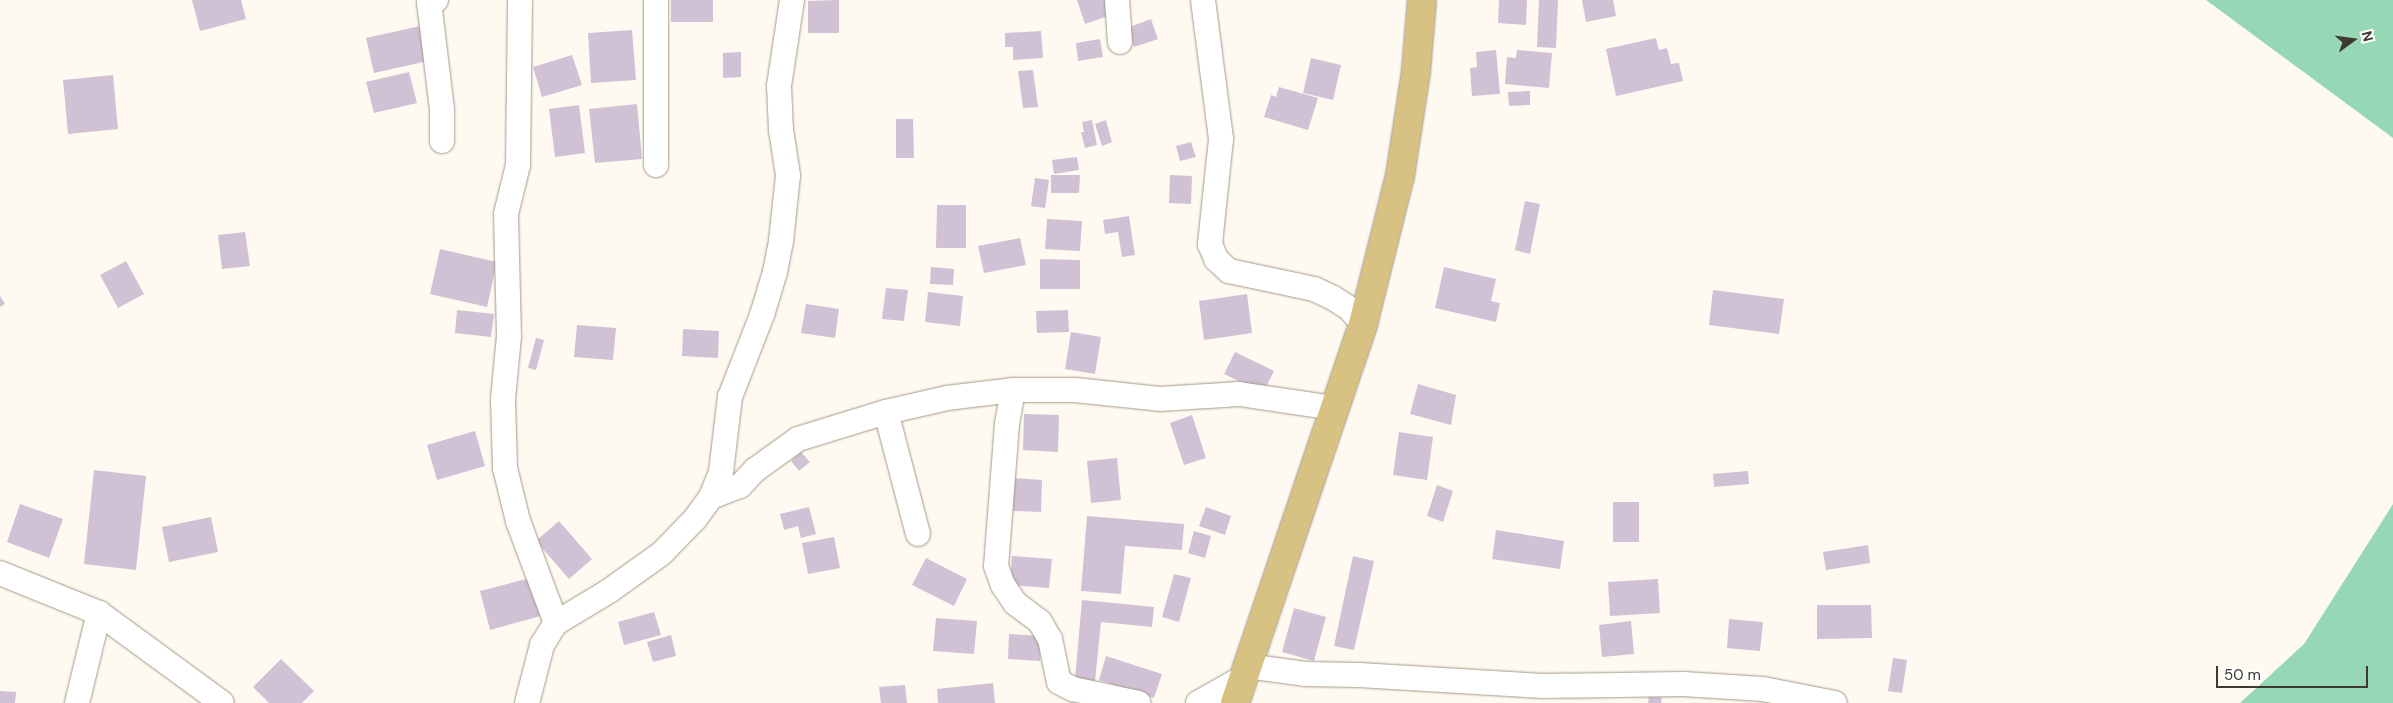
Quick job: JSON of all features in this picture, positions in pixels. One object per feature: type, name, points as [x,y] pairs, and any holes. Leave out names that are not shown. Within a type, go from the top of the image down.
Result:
[{"type":"main road","points":[[1241,682],[1362,324],[1400,176],[1416,71],[1422,0]]},
{"type":"street","points":[[520,0],[518,166],[506,214],[509,336],[503,400],[505,468],[518,521],[556,623]]},
{"type":"street","points":[[656,0],[656,165]]},
{"type":"street","points":[[528,703],[542,644],[556,623],[609,590],[662,553],[694,519],[711,496],[720,472],[730,397],[762,315],[781,241],[788,175],[779,86],[792,0]]},
{"type":"street","points":[[1117,0],[1120,42]]},
{"type":"street","points":[[1203,0],[1221,139],[1210,244],[1216,259],[1228,271],[1314,289],[1334,298],[1348,308],[1362,324]]},
{"type":"street","points":[[427,1],[442,110],[442,141]]},
{"type":"street","points":[[711,496],[740,486],[755,470],[798,439],[886,412],[947,398],[1013,390],[1075,390],[1160,399],[1239,394],[1334,408]]},
{"type":"street","points":[[1013,390],[1008,424],[996,566],[1003,585],[1015,604],[1040,622],[1050,639],[1059,682],[1073,688],[1139,703]]},
{"type":"street","points":[[886,412],[918,534]]},
{"type":"street","points":[[0,573],[99,612],[222,703]]},
{"type":"street","points":[[78,703],[99,612]]},
{"type":"street","points":[[1198,703],[1241,682],[1306,674],[1359,675],[1543,686],[1683,684],[1762,696],[1834,703]]},
{"type":"green space","points":[[2206,0],[2393,0],[2393,138]]},
{"type":"green space","points":[[2393,504],[2393,703],[2240,703],[2304,644]]},
{"type":"building","points":[[192,0],[241,0],[246,19],[200,31]]},
{"type":"building","points":[[671,0],[713,0],[713,22],[671,22]]},
{"type":"building","points":[[839,0],[839,33],[808,33],[808,1]]},
{"type":"building","points":[[1077,0],[1113,0],[1117,13],[1085,24]]},
{"type":"building","points":[[1499,0],[1527,0],[1526,25],[1498,23]]},
{"type":"building","points":[[1539,0],[1558,0],[1556,48],[1537,47]]},
{"type":"building","points":[[1582,0],[1613,0],[1616,16],[1586,22]]},
{"type":"building","points":[[1151,19],[1158,39],[1134,47],[1127,28]]},
{"type":"building","points":[[420,26],[428,61],[374,73],[366,38]]},
{"type":"building","points":[[632,30],[636,80],[591,83],[588,33]]},
{"type":"building","points":[[1041,31],[1043,58],[1013,60],[1013,47],[1005,47],[1005,33]]},
{"type":"building","points":[[1656,38],[1659,50],[1667,48],[1671,64],[1679,63],[1683,81],[1616,96],[1606,49]]},
{"type":"building","points":[[1100,39],[1103,57],[1078,61],[1076,43]]},
{"type":"building","points":[[1496,50],[1500,94],[1472,96],[1470,68],[1477,67],[1476,52]]},
{"type":"building","points":[[1517,50],[1552,53],[1549,88],[1505,84],[1507,57],[1516,58]]},
{"type":"building","points":[[741,52],[741,77],[723,78],[723,53]]},
{"type":"building","points":[[572,55],[582,85],[542,97],[533,67]]},
{"type":"building","points":[[1311,58],[1341,65],[1333,100],[1303,93]]},
{"type":"building","points":[[1033,70],[1038,107],[1023,108],[1018,71]]},
{"type":"building","points":[[409,72],[417,103],[374,113],[366,82]]},
{"type":"building","points":[[113,75],[118,129],[68,134],[63,80]]},
{"type":"building","points":[[1279,87],[1318,98],[1308,130],[1264,117],[1271,95],[1276,97]]},
{"type":"building","points":[[1530,91],[1530,105],[1509,106],[1508,92]]},
{"type":"building","points":[[637,104],[642,159],[595,163],[589,109]]},
{"type":"building","points":[[579,105],[585,153],[555,157],[549,109]]},
{"type":"building","points":[[896,119],[913,119],[914,158],[896,158]]},
{"type":"building","points":[[1092,120],[1097,145],[1085,148],[1081,132],[1084,132],[1082,122]]},
{"type":"building","points":[[1106,120],[1112,142],[1102,146],[1095,124]]},
{"type":"building","points":[[1191,142],[1196,157],[1180,161],[1176,146]]},
{"type":"building","points":[[1077,157],[1079,170],[1054,174],[1052,160]]},
{"type":"building","points":[[1051,175],[1080,175],[1079,193],[1051,193]]},
{"type":"building","points":[[1170,175],[1192,176],[1191,204],[1169,203]]},
{"type":"building","points":[[1035,178],[1049,180],[1045,208],[1031,206]]},
{"type":"building","points":[[1525,201],[1540,204],[1530,254],[1515,250]]},
{"type":"building","points":[[937,205],[966,205],[966,248],[936,248]]},
{"type":"building","points":[[1129,216],[1135,255],[1122,257],[1118,232],[1105,234],[1103,220]]},
{"type":"building","points":[[1047,219],[1082,221],[1080,251],[1045,249]]},
{"type":"building","points":[[245,232],[250,266],[222,269],[218,235]]},
{"type":"building","points":[[1020,238],[1026,265],[984,273],[978,246]]},
{"type":"building","points":[[440,249],[497,262],[487,307],[430,294]]},
{"type":"building","points":[[1040,259],[1080,260],[1080,289],[1040,289]]},
{"type":"building","points":[[126,261],[144,294],[118,308],[100,275]]},
{"type":"building","points":[[931,267],[954,269],[953,285],[930,284]]},
{"type":"building","points":[[1444,267],[1496,279],[1491,301],[1500,303],[1496,322],[1435,308]]},
{"type":"building","points":[[886,288],[908,290],[904,321],[882,319]]},
{"type":"building","points":[[1713,290],[1784,299],[1779,334],[1709,325]]},
{"type":"building","points":[[928,292],[963,296],[960,326],[925,322]]},
{"type":"building","points":[[1247,294],[1252,333],[1204,340],[1199,301]]},
{"type":"building","points":[[0,296],[5,304],[0,307]]},
{"type":"building","points":[[806,304],[839,309],[835,338],[801,333]]},
{"type":"building","points":[[457,310],[494,314],[491,337],[455,333]]},
{"type":"building","points":[[1068,310],[1069,332],[1037,333],[1036,311]]},
{"type":"building","points":[[577,325],[616,328],[613,360],[574,357]]},
{"type":"building","points":[[683,329],[719,331],[718,358],[682,356]]},
{"type":"building","points":[[1071,332],[1101,337],[1095,374],[1065,369]]},
{"type":"building","points":[[536,338],[544,340],[536,370],[528,368]]},
{"type":"building","points":[[1235,352],[1274,371],[1263,393],[1224,374]]},
{"type":"building","points":[[1418,384],[1456,395],[1451,425],[1410,414]]},
{"type":"building","points":[[1024,414],[1059,415],[1058,452],[1023,450]]},
{"type":"building","points":[[1192,415],[1206,458],[1184,465],[1170,423]]},
{"type":"building","points":[[475,431],[485,466],[437,480],[427,445]]},
{"type":"building","points":[[1399,432],[1433,437],[1427,480],[1393,475]]},
{"type":"building","points":[[801,452],[810,462],[799,471],[791,461]]},
{"type":"building","points":[[1117,458],[1121,500],[1091,503],[1087,461]]},
{"type":"building","points":[[94,470],[146,476],[136,570],[84,564]]},
{"type":"building","points":[[1748,471],[1749,484],[1714,487],[1713,474]]},
{"type":"building","points":[[1014,478],[1042,480],[1041,512],[1013,511]]},
{"type":"building","points":[[1437,485],[1453,491],[1443,522],[1427,516]]},
{"type":"building","points":[[1613,502],[1639,502],[1639,542],[1613,542]]},
{"type":"building","points":[[20,504],[63,519],[49,558],[7,542]]},
{"type":"building","points":[[809,507],[816,534],[801,538],[798,526],[784,530],[780,514]]},
{"type":"building","points":[[1206,507],[1231,516],[1225,535],[1199,526]]},
{"type":"building","points":[[1087,516],[1184,524],[1182,550],[1125,546],[1121,594],[1081,591]]},
{"type":"building","points":[[211,517],[218,552],[169,562],[162,527]]},
{"type":"building","points":[[559,521],[592,559],[569,579],[536,541]]},
{"type":"building","points":[[1496,530],[1564,541],[1560,569],[1492,559]]},
{"type":"building","points":[[1194,531],[1211,536],[1205,558],[1188,553]]},
{"type":"building","points":[[834,537],[840,568],[808,574],[802,543]]},
{"type":"building","points":[[1868,545],[1870,563],[1826,570],[1823,552]]},
{"type":"building","points":[[1012,556],[1052,559],[1049,588],[1010,585]]},
{"type":"building","points":[[1353,556],[1374,561],[1354,650],[1334,646]]},
{"type":"building","points":[[926,558],[967,579],[954,606],[912,585]]},
{"type":"building","points":[[1174,574],[1191,578],[1179,622],[1162,617]]},
{"type":"building","points":[[534,577],[544,615],[490,630],[480,591]]},
{"type":"building","points":[[1658,579],[1660,613],[1610,616],[1608,582]]},
{"type":"building","points":[[1082,600],[1154,607],[1152,627],[1101,622],[1095,681],[1075,679]]},
{"type":"building","points":[[1817,605],[1871,605],[1872,638],[1817,639]]},
{"type":"building","points":[[1294,608],[1326,617],[1314,661],[1282,652]]},
{"type":"building","points":[[654,612],[661,635],[624,645],[618,622]]},
{"type":"building","points":[[936,618],[977,621],[974,654],[933,651]]},
{"type":"building","points":[[1729,619],[1763,622],[1760,651],[1727,648]]},
{"type":"building","points":[[1631,621],[1634,654],[1602,657],[1599,625]]},
{"type":"building","points":[[1009,634],[1042,636],[1040,661],[1008,659]]},
{"type":"building","points":[[671,635],[676,656],[653,662],[647,642]]},
{"type":"building","points":[[1106,656],[1162,674],[1154,698],[1099,680]]},
{"type":"building","points":[[1893,658],[1907,660],[1902,693],[1888,691]]},
{"type":"building","points":[[281,659],[314,691],[302,703],[269,703],[253,687]]},
{"type":"building","points":[[993,683],[995,703],[938,703],[937,689]]},
{"type":"building","points":[[905,685],[907,703],[881,703],[879,687]]},
{"type":"building","points":[[0,691],[16,692],[15,703],[0,703]]},
{"type":"building","points":[[1649,696],[1662,698],[1661,703],[1648,703]]}]
